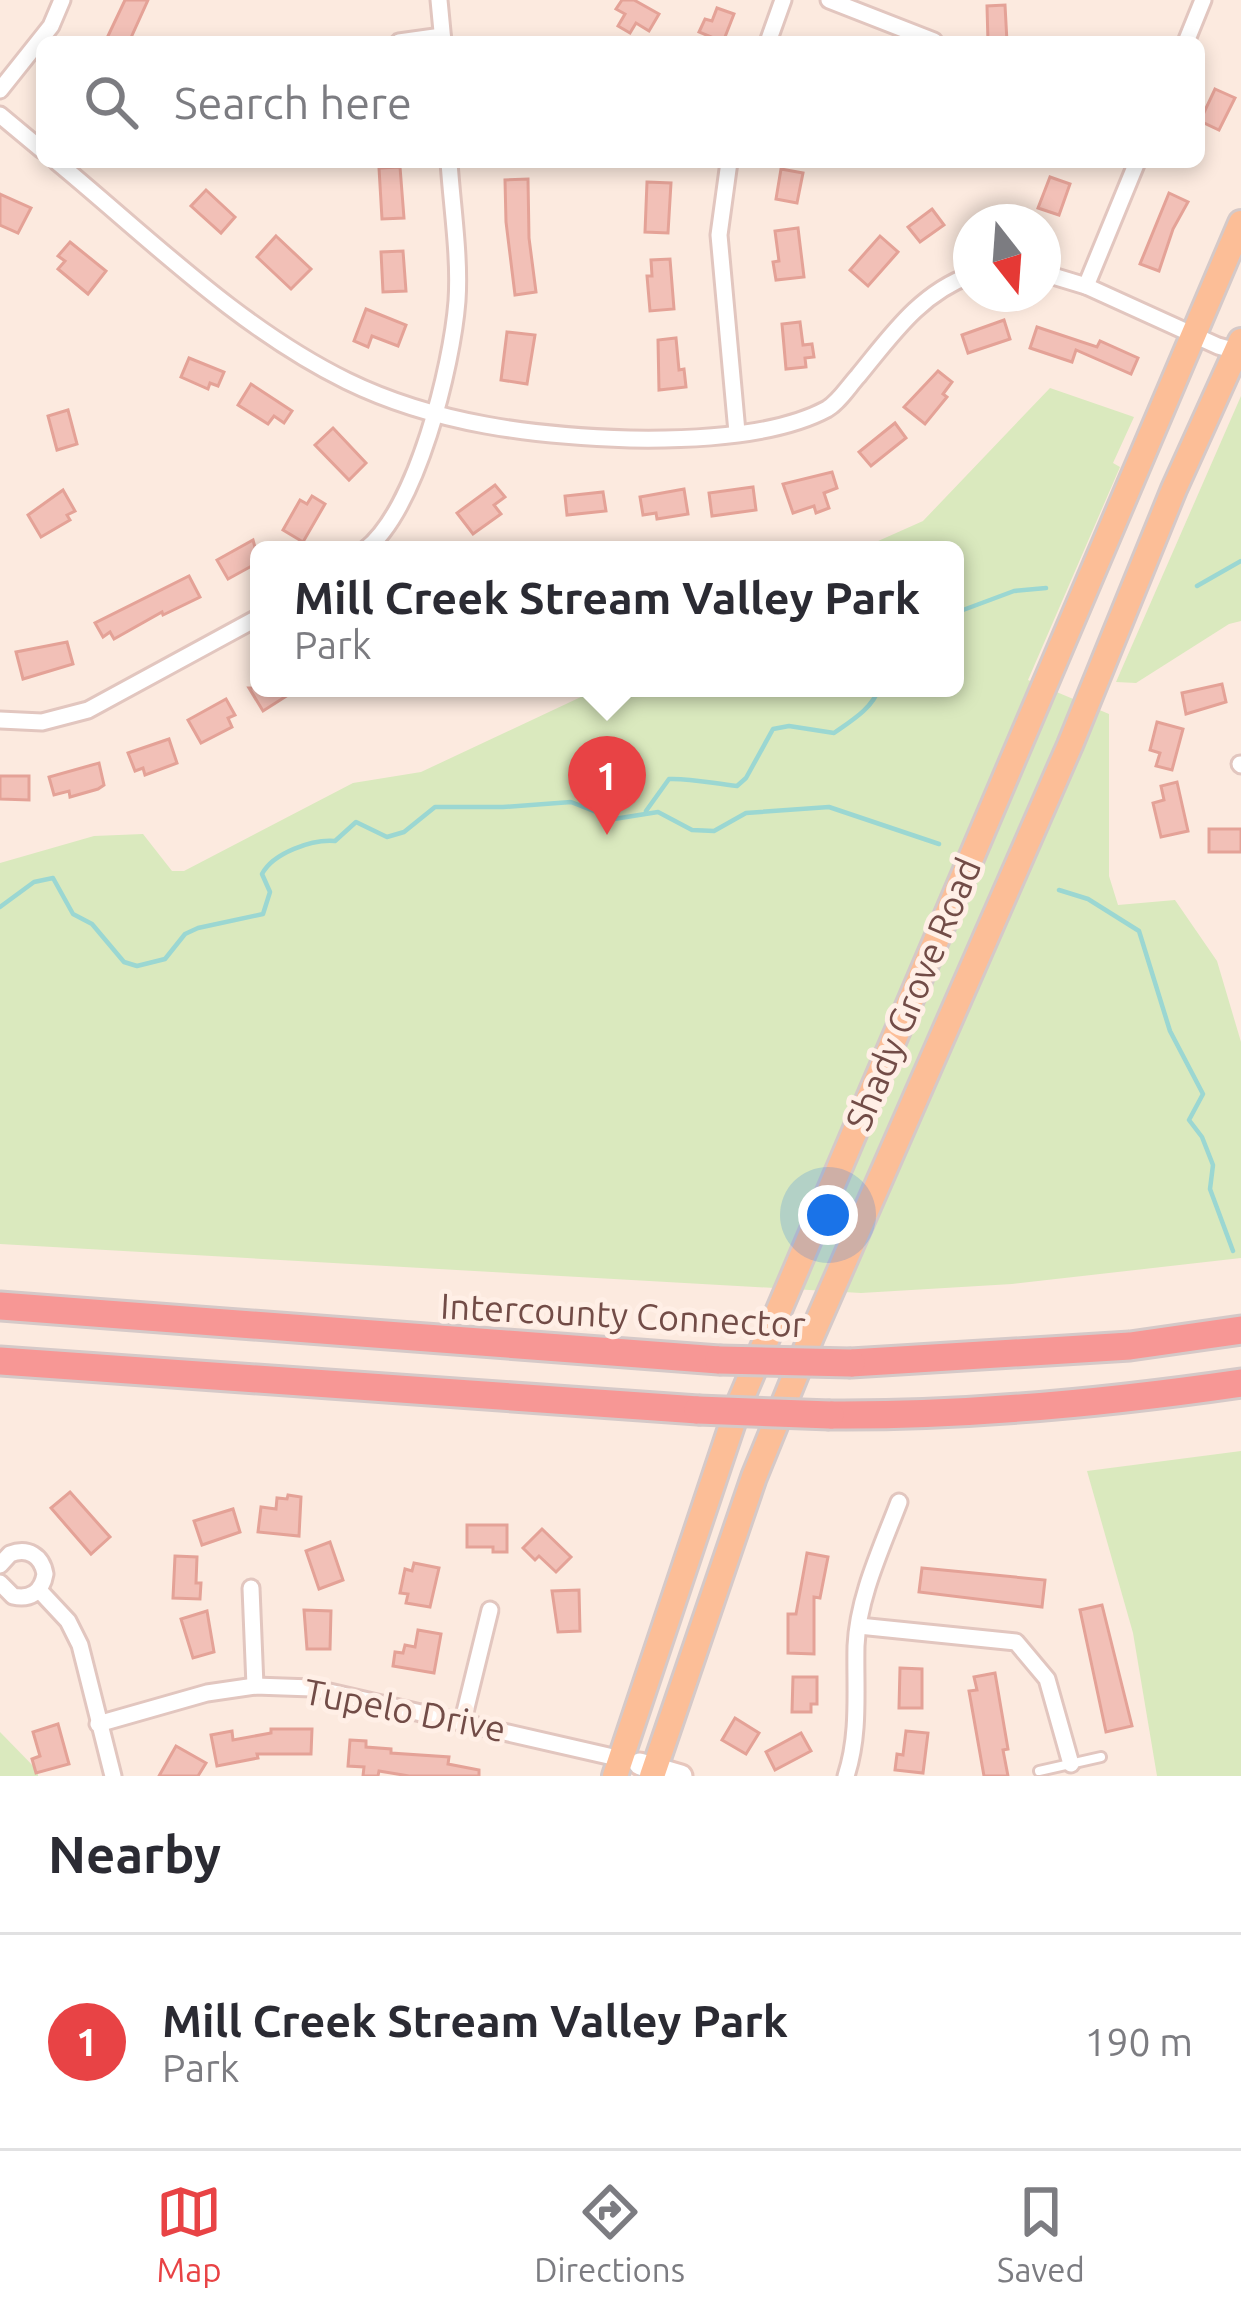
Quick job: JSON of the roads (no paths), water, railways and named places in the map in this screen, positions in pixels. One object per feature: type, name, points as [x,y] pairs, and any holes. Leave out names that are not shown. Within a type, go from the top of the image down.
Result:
[{"type":"highway","name":"Intercounty Connector","points":[[0,1306],[719,1360],[851,1363],[1130,1346],[1241,1330]]},
{"type":"highway","points":[[0,1360],[698,1410],[830,1415],[937,1416],[1117,1401],[1241,1383]]},
{"type":"main road","name":"Shady Grove Road","points":[[636,1768],[740,1404],[1241,223]]},
{"type":"main road","name":"Shady Grove Road","points":[[636,1768],[795,1377],[1070,745],[1174,489],[1240,348]]},
{"type":"street","points":[[43,36],[62,0]]},
{"type":"street","points":[[439,0],[442,36]]},
{"type":"street","points":[[770,36],[783,0]]},
{"type":"street","points":[[829,0],[921,36]]},
{"type":"street","points":[[1188,36],[1203,0]]},
{"type":"street","points":[[0,90],[36,45]]},
{"type":"street","points":[[0,116],[36,145]]},
{"type":"street","points":[[64,168],[263,332],[348,382],[470,424],[576,437],[661,439],[787,426],[831,407],[920,303],[953,281]]},
{"type":"street","points":[[373,541],[399,510],[434,414],[451,350],[457,297],[449,168]]},
{"type":"street","points":[[728,168],[719,235],[737,432]]},
{"type":"street","points":[[1086,286],[1135,168]]},
{"type":"street","points":[[1061,278],[1195,335],[1240,348]]},
{"type":"street","points":[[0,720],[42,722],[88,710],[250,622]]},
{"type":"street","points":[[846,1776],[853,1747],[859,1626],[898,1502]]},
{"type":"street","points":[[0,1565],[18,1551],[34,1554],[45,1574],[39,1590],[20,1598],[0,1583]]},
{"type":"street","points":[[251,1588],[255,1686]]},
{"type":"street","points":[[39,1590],[74,1632],[112,1776]]},
{"type":"street","points":[[464,1720],[490,1610]]},
{"type":"street","points":[[859,1626],[1016,1642],[1046,1679],[1071,1764]]},
{"type":"street","name":"Tupelo Drive","points":[[98,1724],[207,1693],[255,1686],[312,1688],[464,1720],[636,1768]]},
{"type":"street","points":[[636,1768],[681,1776]]},
{"type":"lane","points":[[1039,1771],[1100,1757]]},
{"type":"waterway","points":[[1197,586],[1241,561]]},
{"type":"waterway","points":[[964,610],[1014,591],[1046,588]]},
{"type":"waterway","points":[[646,811],[669,779],[737,786],[773,729],[789,726],[834,733],[875,697]]},
{"type":"waterway","points":[[0,907],[34,882],[53,878],[73,914],[92,924],[124,962],[137,966],[165,959],[185,934],[198,928],[263,914],[270,892],[262,874],[284,854],[335,841],[356,822],[387,837],[404,832],[435,807],[571,802],[614,819],[658,812],[692,830],[714,831],[746,813],[829,807],[939,844]]},
{"type":"waterway","points":[[1059,890],[1088,899],[1139,931],[1170,1031],[1203,1094],[1189,1120],[1213,1165],[1210,1189],[1233,1251]]},
{"type":"place","name":"Mill Creek Stream Valley Park","points":[[607,835]]}]
